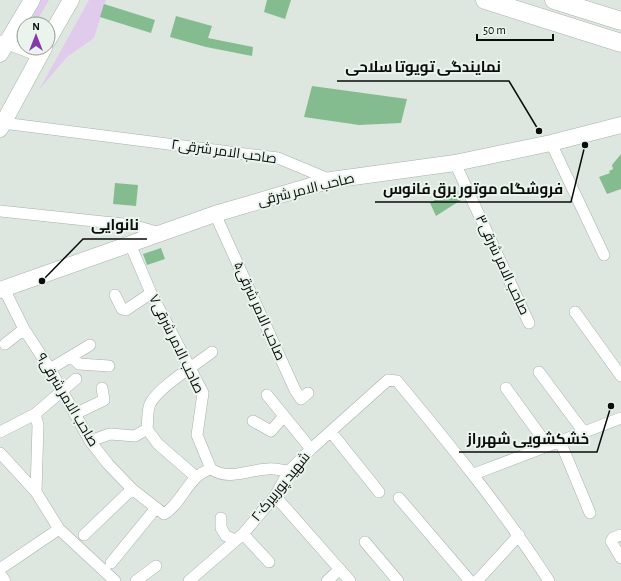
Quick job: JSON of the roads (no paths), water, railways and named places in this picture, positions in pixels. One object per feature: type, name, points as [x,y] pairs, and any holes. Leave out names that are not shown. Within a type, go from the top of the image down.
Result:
[{"type":"main road","points":[[485,0],[528,6],[621,44]]},
{"type":"main road","points":[[554,0],[621,21]]},
{"type":"street","points":[[16,48],[2,46],[32,0]]},
{"type":"street","points":[[56,26],[71,0]]},
{"type":"street","points":[[2,126],[39,56]]},
{"type":"street","name":"صاحب الامر شرقی","points":[[2,289],[215,214],[331,180],[455,163],[551,143],[621,125]]},
{"type":"street","name":"۲صاحب الامر شرقی","points":[[2,126],[161,143],[278,158],[331,180]]},
{"type":"street","points":[[551,143],[604,255]]},
{"type":"street","name":"صاحب الامر شرقی۳","points":[[455,163],[529,323]]},
{"type":"street","points":[[0,211],[132,225],[160,233]]},
{"type":"street","name":"صاحب الامر شرقی۵","points":[[215,214],[295,390],[301,399],[308,393]]},
{"type":"street","name":"صاحب الامر شرقی۷","points":[[130,244],[151,293],[203,393],[197,436],[210,469]]},
{"type":"street","name":"صاحب الامر شرقی۹","points":[[2,289],[24,329],[50,369],[90,442],[108,464],[132,489],[160,511]]},
{"type":"street","points":[[115,295],[122,309],[126,310],[151,293]]},
{"type":"street","points":[[575,312],[621,376]]},
{"type":"street","points":[[5,344],[24,329]]},
{"type":"street","points":[[50,369],[90,345]]},
{"type":"street","points":[[196,476],[158,444],[147,429],[152,401],[170,382],[212,352]]},
{"type":"street","points":[[72,357],[78,364],[109,366]]},
{"type":"street","points":[[539,372],[583,431]]},
{"type":"street","points":[[0,432],[35,414],[76,379]]},
{"type":"street","name":"شهید پوربیرک۲۰","points":[[189,581],[240,537],[275,496],[289,472],[311,449],[388,380],[397,381],[474,474]]},
{"type":"street","points":[[75,414],[104,400],[102,388]]},
{"type":"street","points":[[506,388],[548,446]]},
{"type":"street","points":[[267,395],[311,449]]},
{"type":"street","points":[[35,414],[38,425],[36,492]]},
{"type":"street","points":[[253,420],[271,431],[284,416]]},
{"type":"street","points":[[549,581],[519,535],[474,474],[583,431],[621,418]]},
{"type":"street","points":[[90,442],[110,434],[134,436],[147,429]]},
{"type":"street","points":[[331,432],[379,492]]},
{"type":"street","points":[[560,441],[590,513]]},
{"type":"street","points":[[0,453],[36,492],[59,529],[115,581]]},
{"type":"street","points":[[111,563],[160,511],[196,476],[204,471],[210,469],[218,474],[229,476],[269,469],[289,472]]},
{"type":"street","points":[[84,535],[132,489]]},
{"type":"street","points":[[275,496],[350,581]]},
{"type":"street","points":[[399,498],[470,581]]},
{"type":"street","points":[[221,518],[221,528],[226,536],[240,537],[269,562]]},
{"type":"street","points":[[0,569],[59,529]]},
{"type":"street","points":[[477,581],[519,535]]},
{"type":"street","points":[[618,536],[611,539],[612,544],[621,558]]},
{"type":"street","points":[[365,542],[398,581]]},
{"type":"street","points":[[136,581],[156,566]]},
{"type":"street","points":[[327,581],[340,569]]},
{"type":"place","name":"نمایندگی تویوتا سلاحی","points":[[539,131]]},
{"type":"place","name":"فروشگاه موتور برق فانوس","points":[[585,145]]},
{"type":"place","name":"نانوایی","points":[[42,281]]},
{"type":"place","name":"خشکشویی شهرراز","points":[[611,406]]}]
